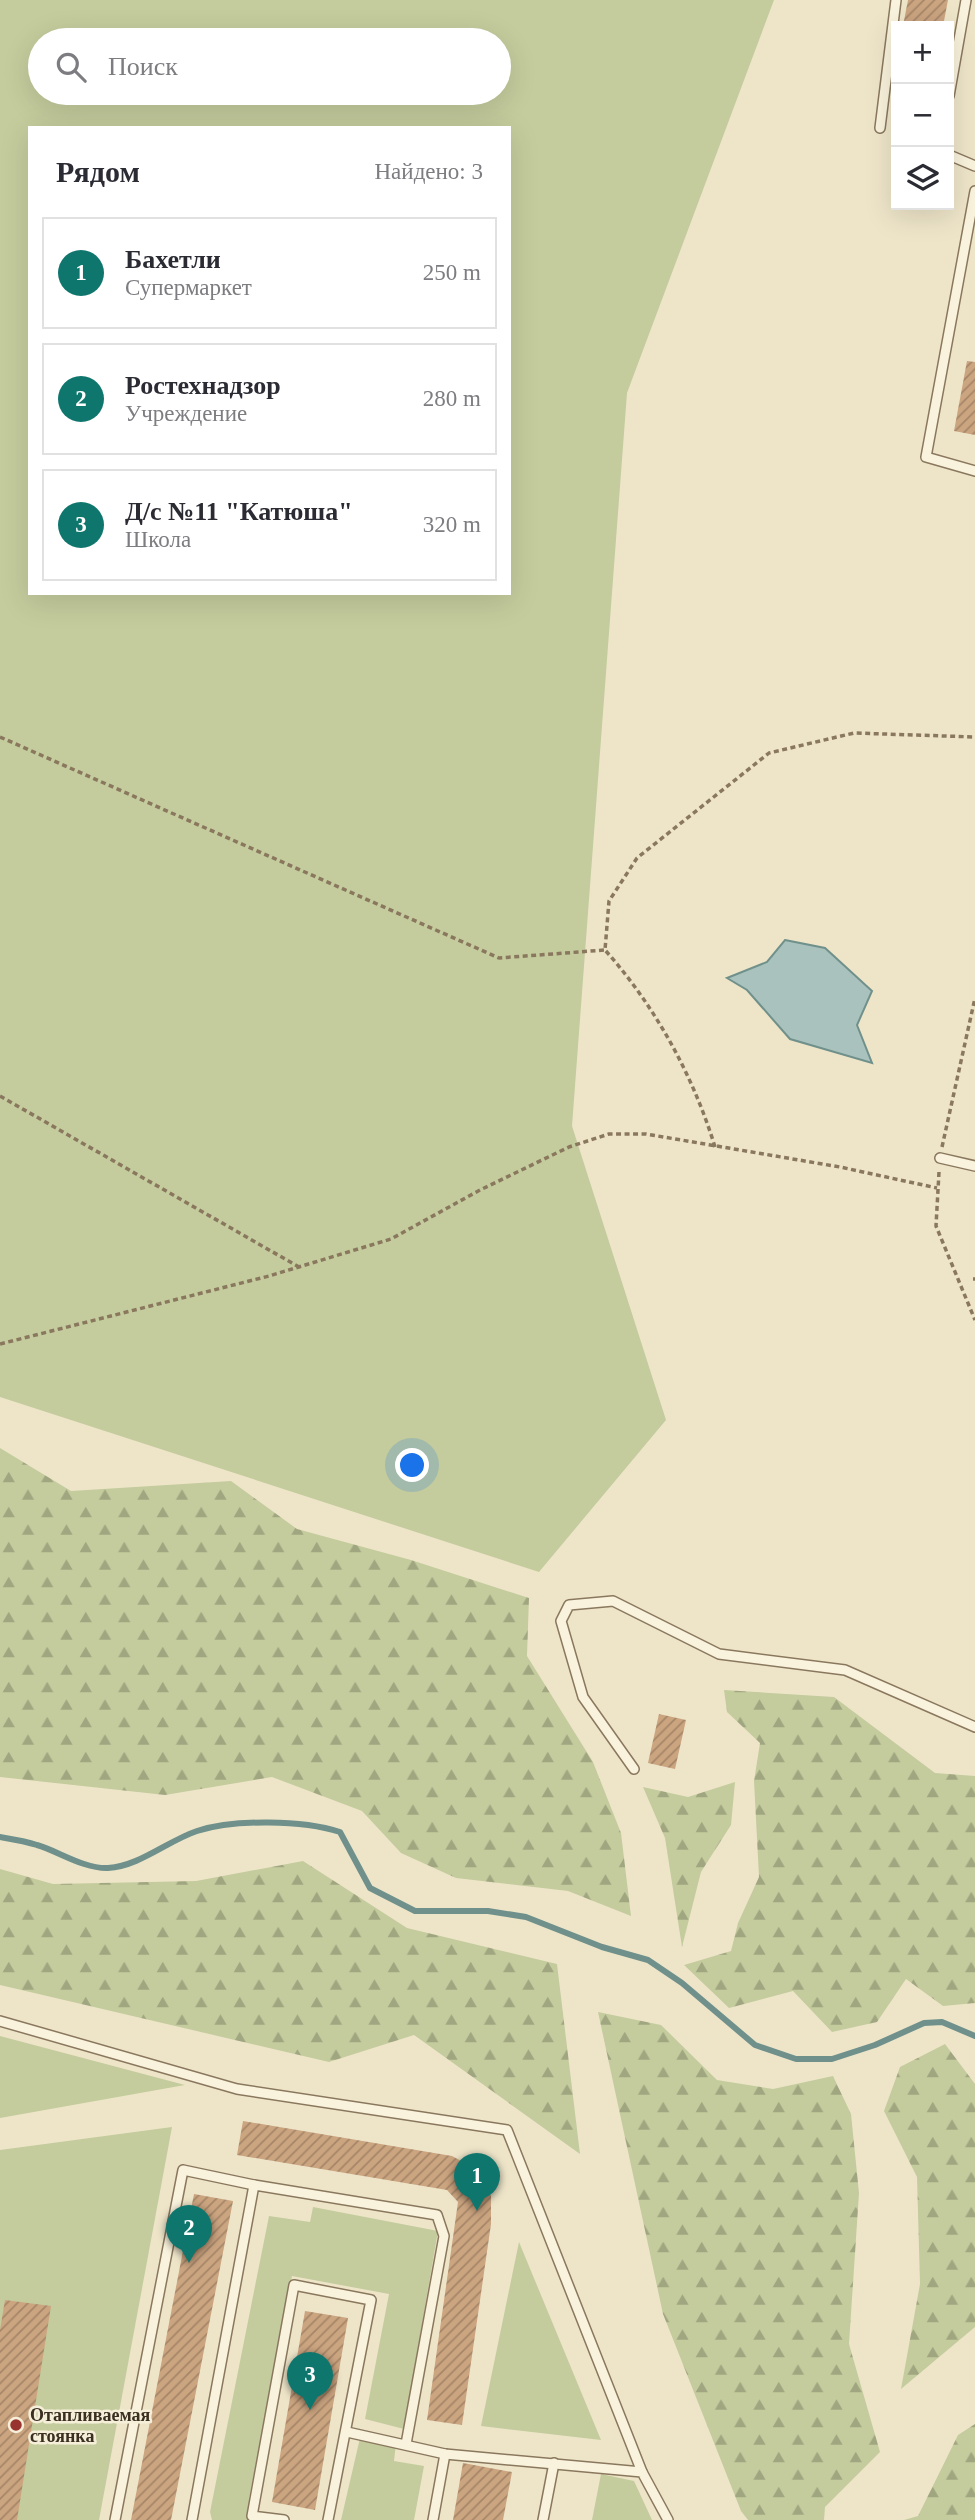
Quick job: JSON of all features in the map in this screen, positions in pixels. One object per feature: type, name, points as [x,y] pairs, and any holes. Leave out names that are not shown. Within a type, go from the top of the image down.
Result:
[{"type":"lane","points":[[880,128],[896,0]]},
{"type":"lane","points":[[951,84],[966,0]]},
{"type":"lane","points":[[954,157],[975,166]]},
{"type":"lane","points":[[975,191],[926,457],[975,471]]},
{"type":"lane","points":[[940,1158],[975,1166]]},
{"type":"lane","points":[[634,1769],[583,1697],[561,1621],[569,1605],[613,1601],[719,1654],[845,1670],[975,1727]]},
{"type":"lane","points":[[0,2021],[237,2089],[507,2130],[642,2472],[668,2520]]},
{"type":"lane","points":[[115,2520],[183,2171],[437,2215],[444,2236],[406,2444]]},
{"type":"lane","points":[[191,2520],[254,2185]]},
{"type":"lane","points":[[284,2520],[252,2516],[294,2285],[371,2300],[328,2520]]},
{"type":"lane","points":[[347,2432],[445,2454],[642,2472]]},
{"type":"lane","points":[[433,2520],[445,2454]]},
{"type":"lane","points":[[544,2520],[554,2463]]},
{"type":"path","points":[[715,1147],[705,1114],[670,1042],[637,986],[606,950],[609,901],[637,858],[769,752],[854,733],[975,737]]},
{"type":"path","points":[[0,737],[499,958],[606,950]]},
{"type":"path","points":[[0,1096],[299,1267]]},
{"type":"path","points":[[0,1343],[299,1267],[391,1239],[480,1190],[569,1147],[609,1134],[646,1134],[840,1167],[937,1188]]},
{"type":"green space","points":[[0,0],[774,0],[627,393],[572,1126],[666,1420],[539,1572],[0,1397]]},
{"type":"green space","points":[[0,1448],[71,1491],[231,1481],[297,1529],[411,1560],[529,1598],[527,1656],[593,1762],[621,1833],[631,1916],[568,1891],[456,1878],[401,1853],[362,1811],[272,1777],[165,1795],[0,1777]]},
{"type":"green space","points":[[724,1690],[834,1697],[935,1773],[975,1776],[975,2003],[943,2006],[906,1979],[877,2022],[832,2032],[793,1991],[729,2008],[684,1965],[731,1951],[738,1923],[759,1877],[754,1781],[760,1743],[727,1712]]},
{"type":"green space","points":[[735,1782],[731,1825],[701,1872],[682,1947],[665,1838],[643,1787],[688,1797]]},
{"type":"green space","points":[[303,1861],[407,1928],[557,1964],[580,2154],[414,2035],[329,2062],[0,1985],[0,1869],[53,1884],[196,1881]]},
{"type":"green space","points":[[598,2012],[661,2025],[717,2080],[773,2089],[833,2076],[851,2114],[859,2193],[849,2344],[880,2452],[825,2507],[824,2520],[748,2520],[741,2511],[663,2314]]},
{"type":"green space","points":[[0,2036],[185,2085],[0,2118]]},
{"type":"green space","points":[[945,2044],[975,2084],[975,2327],[901,2389],[920,2284],[917,2177],[884,2111],[900,2067]]},
{"type":"green space","points":[[172,2127],[99,2520],[0,2520],[0,2150]]},
{"type":"green space","points":[[313,2207],[438,2231],[404,2429],[365,2419],[389,2294],[292,2276],[249,2499],[261,2520],[212,2520],[210,2512],[269,2216],[310,2222]]},
{"type":"green space","points":[[519,2242],[601,2440],[481,2426]]},
{"type":"green space","points":[[975,2424],[975,2520],[904,2520],[918,2516],[958,2435]]},
{"type":"green space","points":[[360,2438],[396,2444],[394,2461],[424,2466],[414,2520],[341,2520]]},
{"type":"green space","points":[[601,2474],[634,2481],[652,2520],[592,2520]]},
{"type":"water","points":[[785,940],[825,948],[872,991],[857,1025],[872,1063],[790,1039],[747,990],[727,978],[767,962]]},
{"type":"building","points":[[908,0],[948,0],[944,21],[904,21]]},
{"type":"building","points":[[967,361],[975,362],[975,435],[954,431]]},
{"type":"building","points":[[659,1714],[686,1720],[675,1769],[648,1763]]},
{"type":"building","points":[[243,2121],[452,2156],[476,2169],[491,2196],[491,2224],[462,2425],[427,2420],[458,2202],[447,2190],[237,2155]]},
{"type":"building","points":[[194,2194],[233,2201],[171,2520],[131,2520]]},
{"type":"building","name":"Отапливаемая стоянка","points":[[5,2300],[51,2306],[17,2520],[0,2520],[0,2330]]},
{"type":"building","points":[[305,2311],[348,2318],[315,2510],[272,2502]]},
{"type":"building","points":[[463,2463],[512,2472],[503,2520],[453,2520]]},
{"type":"waterway","points":[[0,1837],[37,1845],[90,1866],[108,1868],[131,1863],[186,1835],[212,1827],[268,1822],[325,1828],[340,1832],[370,1888],[415,1911],[488,1911],[526,1917],[602,1947],[648,1960],[682,1983],[755,2045],[796,2059],[832,2059],[875,2045],[924,2023],[942,2022],[975,2036]]},
{"type":"place","name":"Бахетли","points":[[477,2211]]},
{"type":"place","name":"Ростехнадзор","points":[[189,2263]]},
{"type":"place","name":"Д/с №11 \"Катюша\"","points":[[310,2410]]},
{"type":"place","name":"Отапливаемая стоянка","points":[[16,2425]]}]
